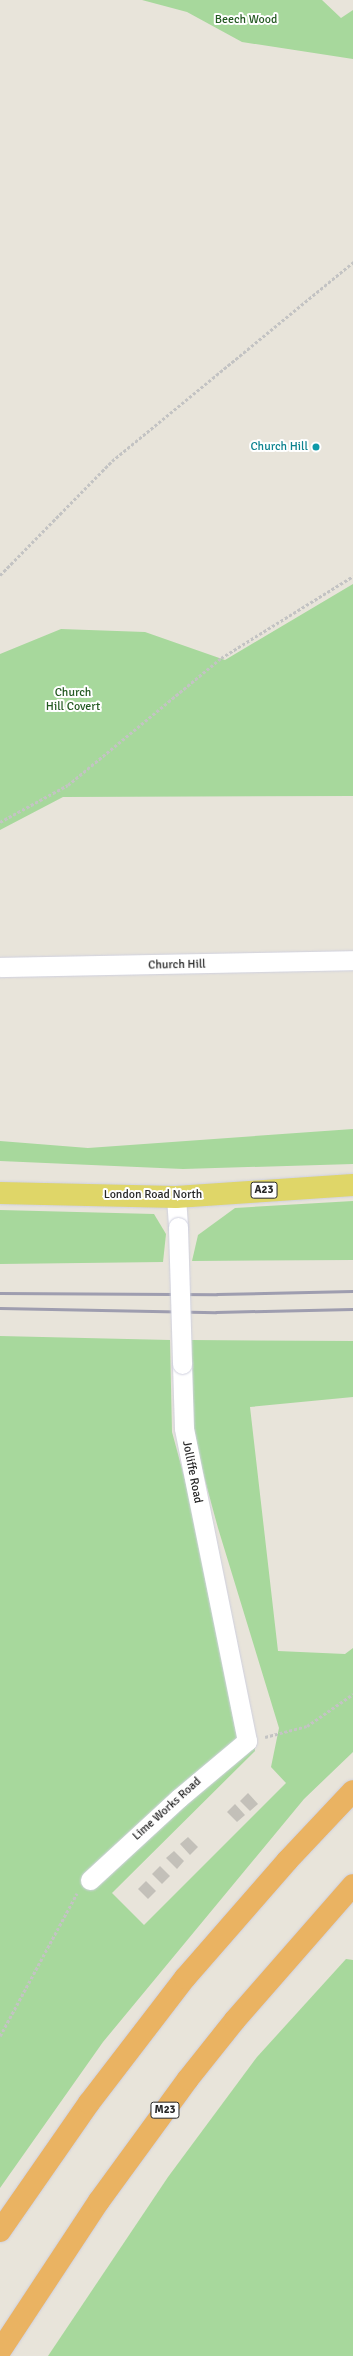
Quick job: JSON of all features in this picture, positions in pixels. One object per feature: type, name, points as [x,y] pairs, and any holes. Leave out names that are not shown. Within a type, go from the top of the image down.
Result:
[{"type":"highway","points":[[0,2231],[88,2103],[185,1978],[287,1861],[353,1791]]},
{"type":"highway","name":"M23","points":[[0,2351],[99,2201],[188,2079],[234,2020],[353,1885]]},
{"type":"main road","name":"London Road North","points":[[0,1193],[176,1198],[353,1185]]},
{"type":"street","name":"Church Hill","points":[[0,967],[353,960]]},
{"type":"street","name":"Jolliffe Road","points":[[176,1198],[184,1428],[247,1741]]},
{"type":"street","name":"Lime Works Road","points":[[90,1880],[178,1798],[247,1741]]},
{"type":"path","points":[[0,575],[112,461],[353,262]]},
{"type":"path","points":[[0,822],[68,785],[220,658],[353,576]]},
{"type":"path","points":[[247,1741],[307,1726],[353,1694]]},
{"type":"path","points":[[0,2036],[74,1897]]},
{"type":"green space","name":"Beech Wood","points":[[142,0],[322,0],[341,18],[353,10],[353,59],[242,42],[187,12]]},
{"type":"green space","name":"Church Hill Covert","points":[[353,584],[353,796],[63,797],[0,830],[0,654],[61,629],[145,632],[225,660]]},
{"type":"green space","points":[[353,1129],[353,1164],[183,1169],[0,1161],[0,1141],[88,1148]]},
{"type":"green space","points":[[353,1201],[353,1260],[192,1261],[198,1235],[235,1208]]},
{"type":"green space","points":[[0,1210],[154,1214],[166,1234],[163,1262],[0,1264]]},
{"type":"green space","points":[[0,1336],[170,1340],[172,1432],[252,1725],[255,1751],[112,1893],[144,1925],[286,1783],[271,1767],[279,1728],[218,1528],[191,1429],[190,1340],[353,1341],[353,1397],[250,1407],[278,1651],[345,1654],[353,1648],[353,1752],[304,1799],[103,2042],[0,2188]]},
{"type":"green space","points":[[346,1959],[353,1960],[353,2356],[48,2356],[168,2177],[257,2057]]},
{"type":"building","points":[[248,1793],[258,1804],[250,1811],[240,1801]]},
{"type":"building","points":[[235,1804],[245,1815],[237,1822],[227,1812]]},
{"type":"building","points":[[188,1837],[198,1847],[190,1855],[180,1844]]},
{"type":"building","points":[[174,1851],[184,1861],[177,1869],[166,1858]]},
{"type":"building","points":[[160,1866],[170,1876],[162,1884],[152,1874]]},
{"type":"building","points":[[146,1881],[156,1891],[148,1899],[138,1889]]},
{"type":"railway","points":[[0,1293],[217,1294],[353,1291]]},
{"type":"railway","points":[[0,1308],[216,1312],[353,1309]]},
{"type":"place","name":"Church Hill","points":[[316,447]]}]
